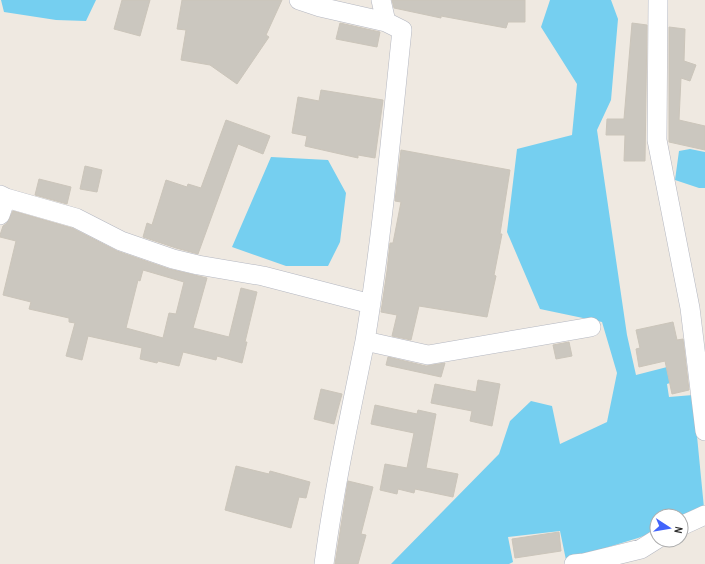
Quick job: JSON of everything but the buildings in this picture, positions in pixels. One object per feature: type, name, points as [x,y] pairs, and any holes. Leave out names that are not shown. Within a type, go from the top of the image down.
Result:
[{"type":"street","points":[[299,0],[320,7],[386,22],[402,30],[390,150],[371,304],[329,527],[324,564]]},
{"type":"street","points":[[381,0],[386,22]]},
{"type":"street","points":[[658,0],[657,140],[698,310],[705,431]]},
{"type":"street","points":[[2,203],[76,218],[121,241],[198,265],[263,276],[371,304]]},
{"type":"street","points":[[365,341],[428,355],[591,327]]},
{"type":"street","points":[[689,522],[705,515]]},
{"type":"street","points":[[574,564],[642,556],[649,548]]},
{"type":"water","points":[[1,0],[96,0],[86,21],[56,20],[4,12]]},
{"type":"water","points":[[550,0],[611,0],[618,19],[611,100],[597,130],[627,335],[636,375],[671,366],[673,382],[667,384],[669,397],[693,395],[704,508],[689,513],[689,508],[649,508],[649,534],[566,560],[560,531],[508,537],[513,562],[509,564],[391,564],[499,454],[510,421],[531,401],[552,406],[560,444],[607,422],[617,373],[602,322],[540,309],[507,232],[517,149],[572,135],[577,84],[541,27]]},
{"type":"water","points":[[690,149],[705,152],[705,188],[699,188],[675,180],[679,151]]},
{"type":"water","points":[[271,157],[328,160],[346,193],[340,242],[328,266],[286,266],[232,247]]}]
